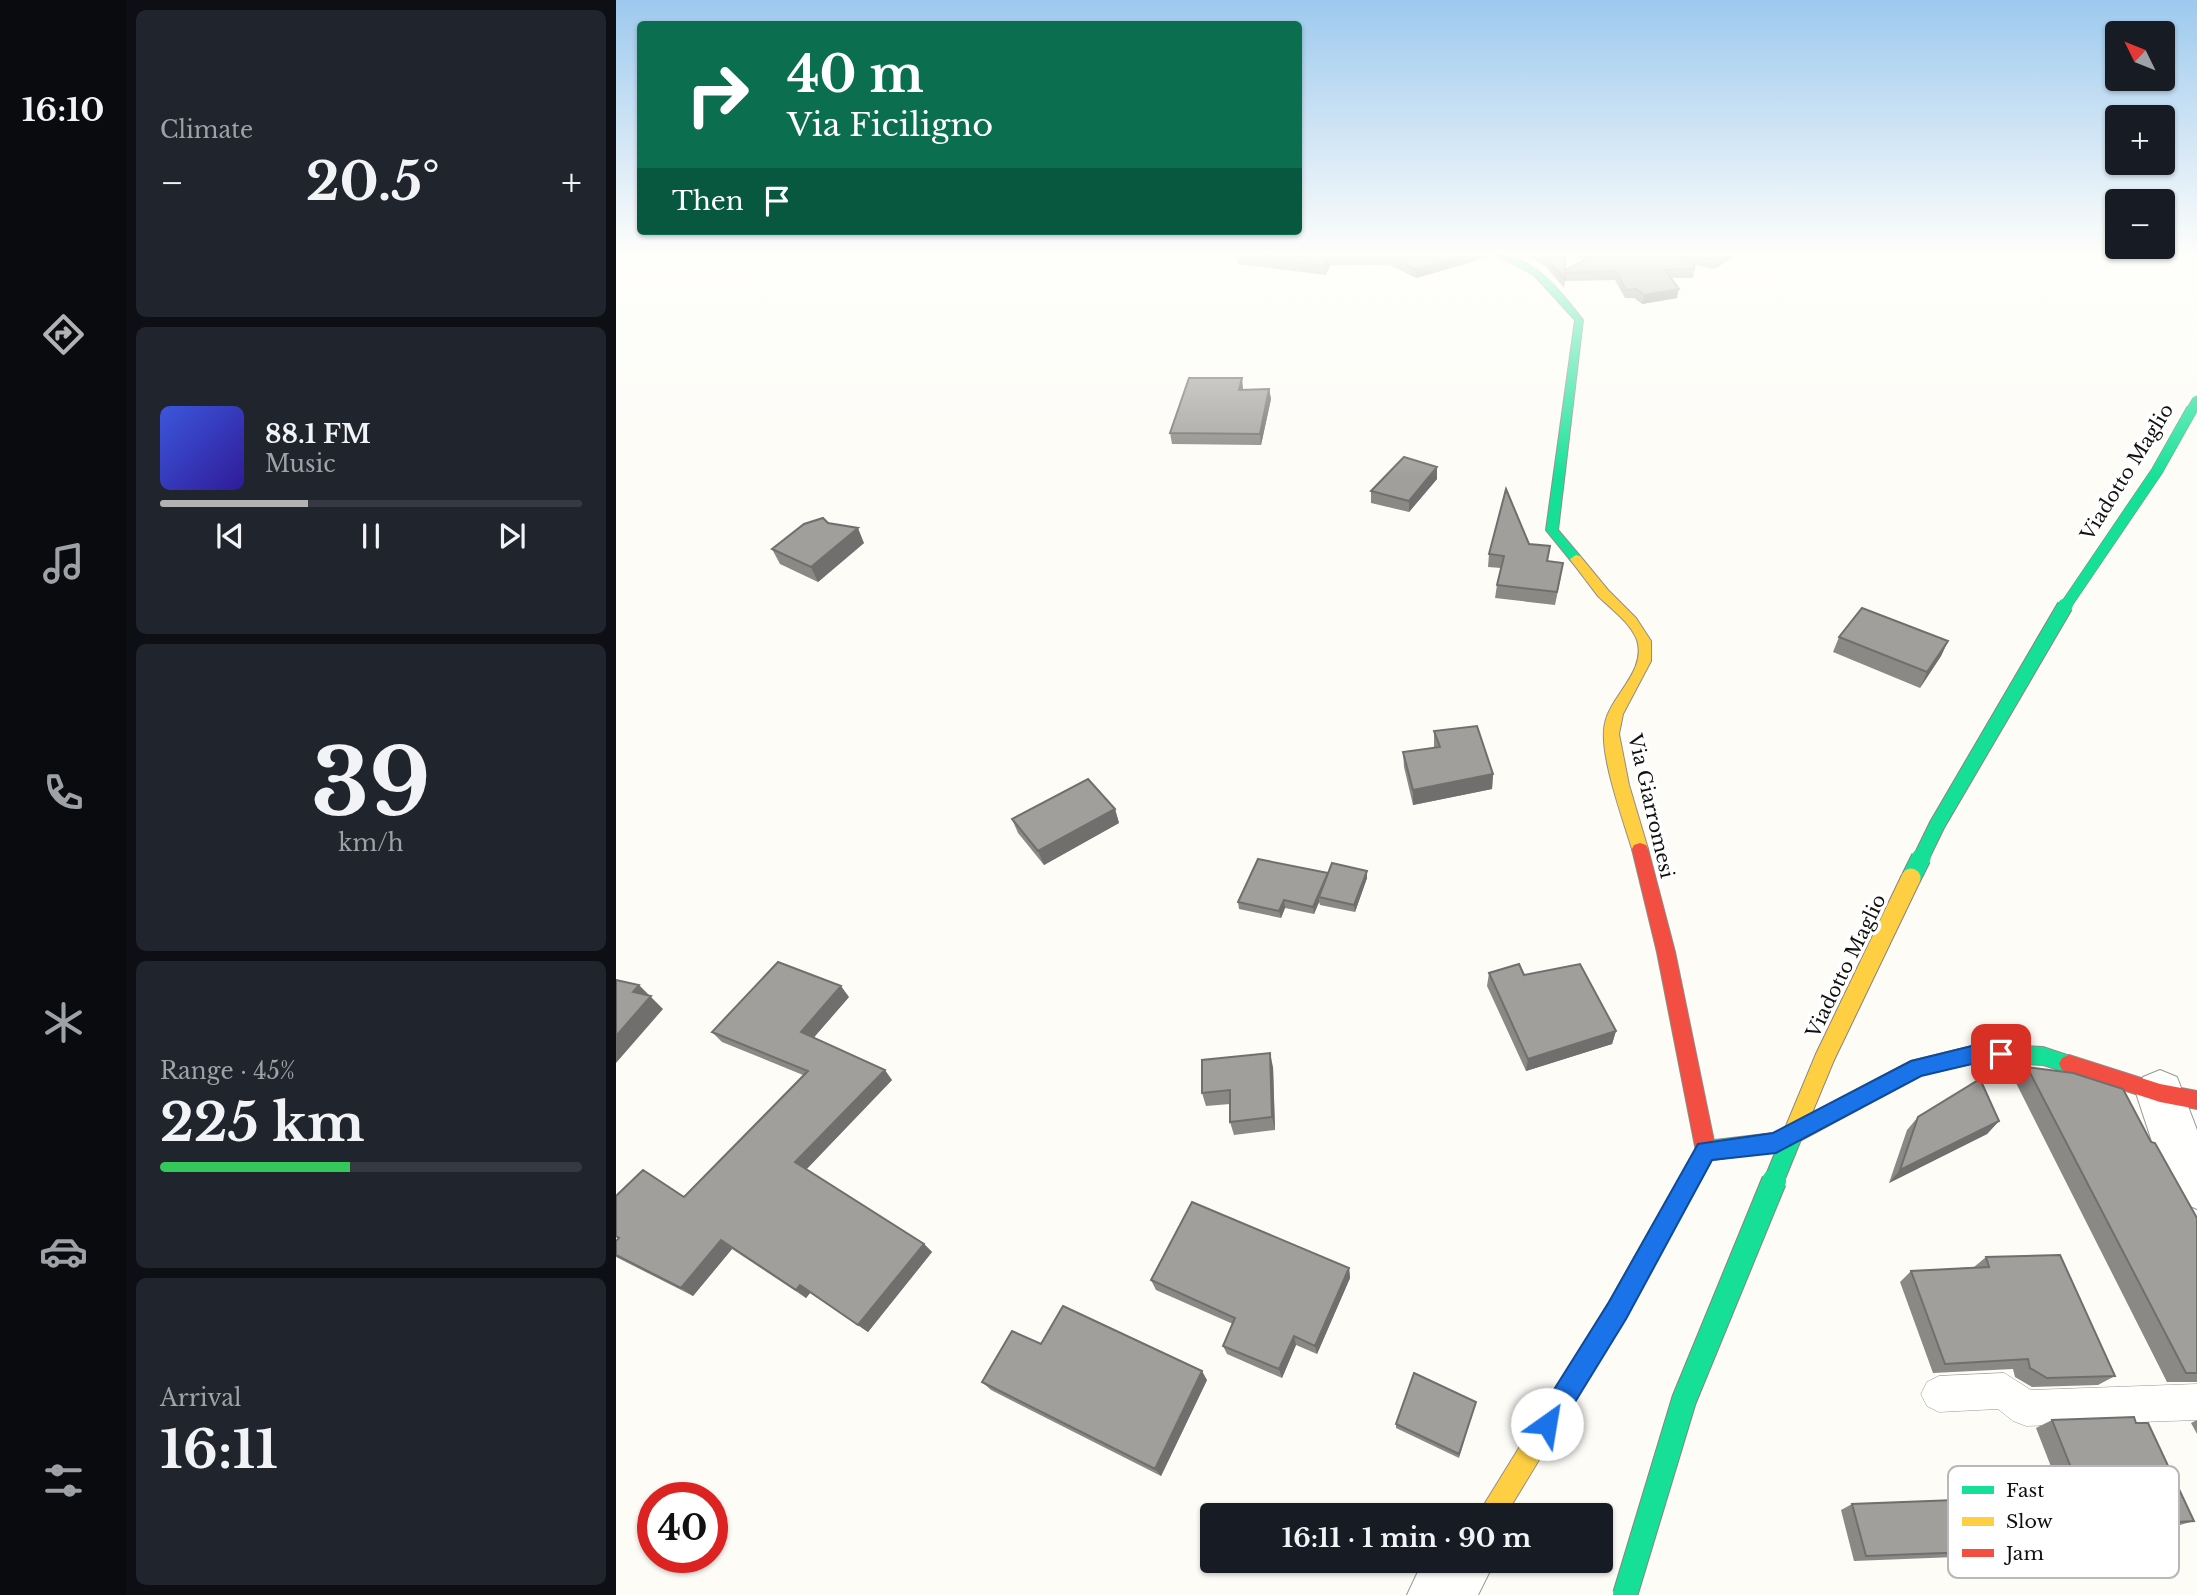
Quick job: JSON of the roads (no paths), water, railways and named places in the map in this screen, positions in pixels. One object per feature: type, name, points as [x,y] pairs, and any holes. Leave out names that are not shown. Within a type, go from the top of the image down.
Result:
[{"type":"street","name":"Via Giarromesi","points":[[1578,329],[1552,530],[1603,593],[1633,622],[1645,643],[1646,660],[1618,707],[1611,726],[1616,758],[1666,952],[1706,1151]]},
{"type":"street","name":"Viadotto Maglio","points":[[1625,1595],[1684,1399],[1831,1045],[1944,814],[2059,615],[2157,471],[2197,400]]},
{"type":"street","points":[[1498,1503],[1617,1310],[1706,1151],[1776,1143],[1918,1068],[1980,1053],[2043,1056],[2179,1097],[2178,1149],[2197,1183]]},
{"type":"street","points":[[1440,1595],[1454,1573]]},
{"type":"lane","points":[[1939,1394],[2004,1391],[2026,1408],[2197,1402]]}]
